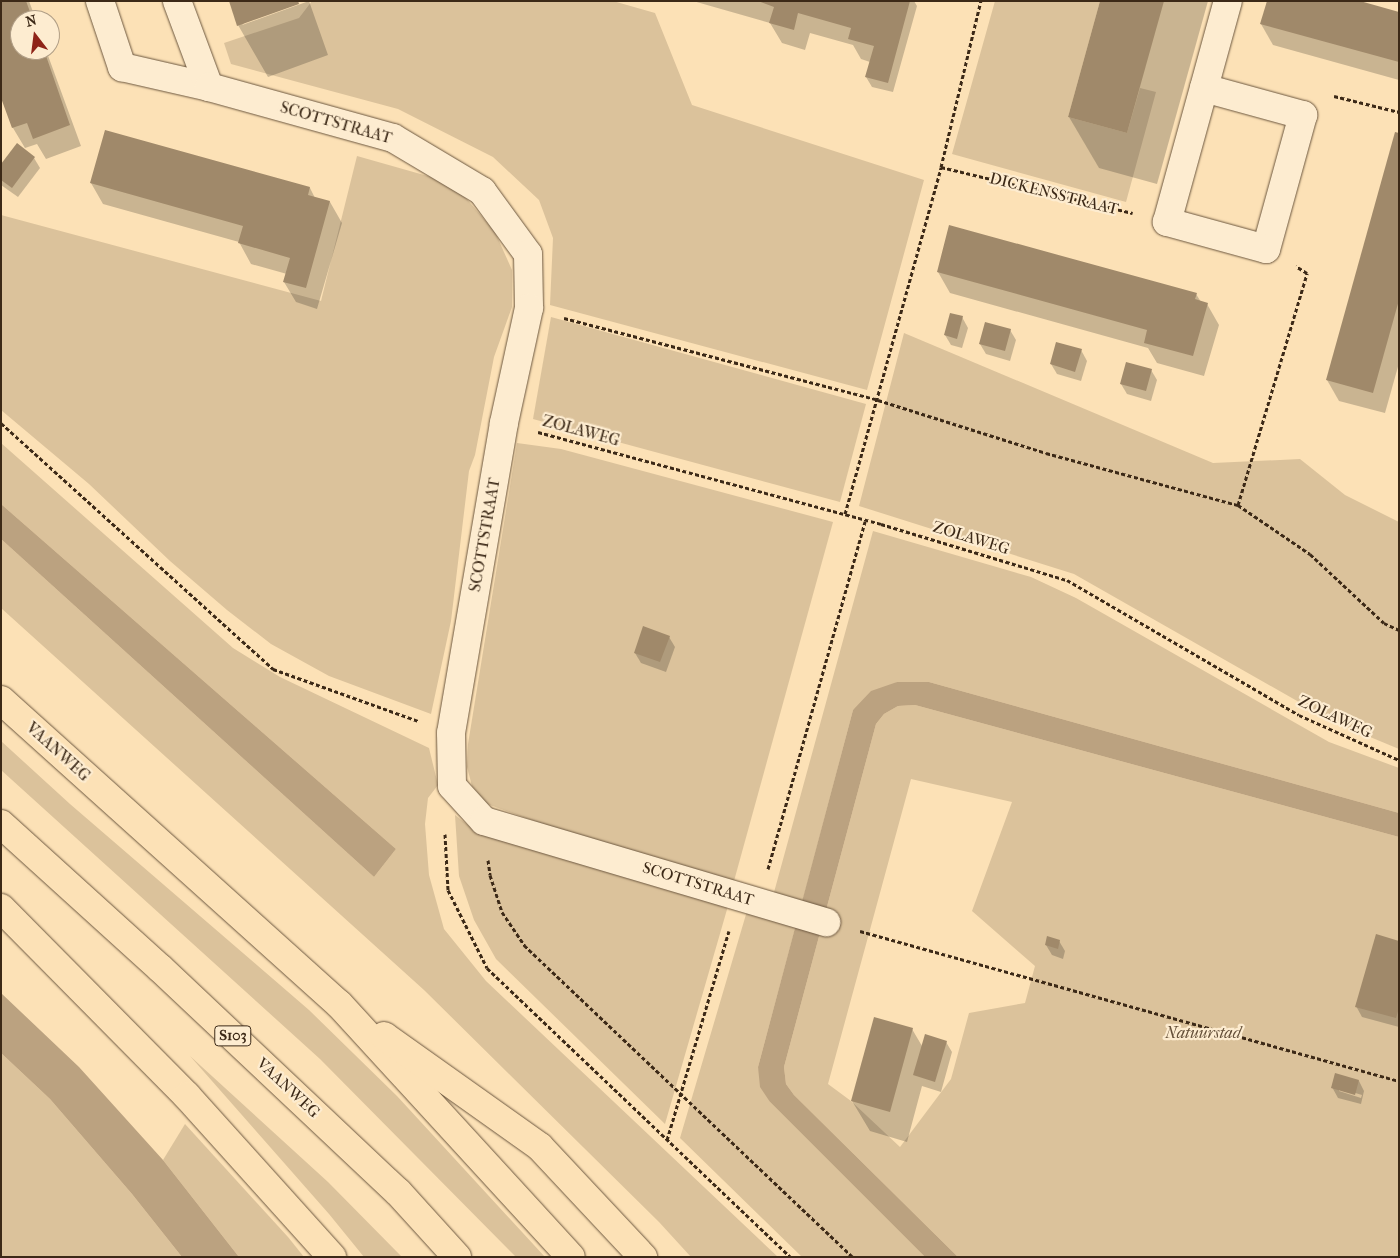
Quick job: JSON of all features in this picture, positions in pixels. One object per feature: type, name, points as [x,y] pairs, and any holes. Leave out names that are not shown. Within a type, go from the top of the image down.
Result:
[{"type":"highway","name":"VAANWEG","points":[[1,700],[339,1004]]},
{"type":"highway","name":"VAANWEG","points":[[1,824],[160,968],[398,1192],[457,1257]]},
{"type":"highway","points":[[1,908],[186,1096],[332,1257]]},
{"type":"highway","points":[[339,1004],[572,1257]]},
{"type":"highway","points":[[339,1004],[540,1148],[643,1257]]},
{"type":"street","name":"SCOTTSTRAAT","points":[[100,1],[122,66],[209,87],[393,138],[482,191],[528,254],[529,308],[504,423],[451,733],[452,786]]},
{"type":"street","points":[[177,1],[209,87]]},
{"type":"street","points":[[1204,88],[1303,115],[1266,249],[1167,222],[1228,1]]},
{"type":"street","points":[[452,786],[484,821]]},
{"type":"street","name":"SCOTTSTRAAT","points":[[484,821],[826,922]]},
{"type":"path","points":[[845,514],[941,166],[981,1]]},
{"type":"path","name":"DICKENSSTRAAT","points":[[941,166],[1167,222]]},
{"type":"path","points":[[1238,504],[1307,273],[1266,249]]},
{"type":"path","points":[[529,308],[878,400],[1046,453],[1238,504],[1310,554],[1384,623],[1399,630]]},
{"type":"path","points":[[1,423],[273,668],[451,733]]},
{"type":"path","name":"ZOLAWEG","points":[[504,423],[845,514],[1067,580],[1299,715],[1399,760]]},
{"type":"path","points":[[668,1140],[749,899],[865,520]]},
{"type":"path","points":[[452,786],[445,814],[448,890],[487,968],[790,1257]]},
{"type":"path","points":[[484,821],[493,884],[502,912],[524,945],[853,1257]]},
{"type":"path","points":[[826,922],[1399,1081]]},
{"type":"green space","points":[[312,1],[613,1],[655,13],[692,105],[924,180],[867,390],[550,305],[553,238],[539,200],[493,157],[398,109],[231,64],[224,43],[299,18]]},
{"type":"green space","points":[[995,1],[1100,1],[1068,117],[1127,133],[1140,88],[1156,92],[1126,202],[952,154]]},
{"type":"green space","points":[[357,156],[431,177],[465,197],[495,232],[512,270],[512,307],[494,357],[475,455],[469,471],[451,621],[431,714],[329,676],[271,644],[227,610],[170,561],[89,484],[1,410],[1,215],[321,301]]},
{"type":"green space","points":[[551,317],[866,404],[840,502],[533,419]]},
{"type":"green space","points":[[904,333],[1213,463],[1300,459],[1345,495],[1399,522],[1399,749],[1334,722],[1074,574],[859,506]]},
{"type":"green space","points":[[1,443],[233,648],[280,677],[429,748],[438,785],[428,798],[425,824],[429,875],[444,929],[486,981],[778,1257],[691,1257],[659,1222],[424,990],[1,608],[1,539],[374,877],[396,849],[1,504]]},
{"type":"green space","points":[[517,443],[561,449],[833,522],[734,881],[571,834],[487,804],[472,786],[467,767],[468,744]]},
{"type":"green space","points":[[873,531],[1031,577],[1076,598],[1329,742],[1399,768],[1399,813],[929,682],[897,682],[853,710],[802,903],[773,896]]},
{"type":"green space","name":"Natuurstad","points":[[915,705],[1399,837],[1399,1257],[958,1257],[794,1095],[786,1084],[784,1067],[876,724],[884,714],[898,706]],"holes":[[[911,779],[1012,802],[972,911],[1035,966],[1025,1003],[969,1013],[951,1079],[900,1147],[851,1101],[828,1084]]]},
{"type":"green space","points":[[1,741],[70,804],[309,1010],[397,1096],[545,1257],[516,1257],[320,1059],[1,770]]},
{"type":"green space","points":[[455,815],[479,834],[728,906],[665,1124],[496,959],[474,920],[459,876]]},
{"type":"green space","points":[[747,911],[796,925],[758,1067],[770,1102],[925,1257],[802,1257],[680,1138]]},
{"type":"green space","points":[[1,1053],[50,1099],[132,1194],[182,1257],[1,1257]]},
{"type":"green space","points":[[190,1056],[328,1182],[402,1257],[364,1257],[329,1214]]},
{"type":"green space","points":[[185,1124],[304,1257],[239,1257],[163,1160]]},
{"type":"shaded area","points":[[1,504],[396,849],[374,877],[1,539]]},
{"type":"shaded area","points":[[897,682],[929,682],[1399,813],[1399,837],[915,705],[898,706],[884,714],[876,724],[784,1067],[786,1084],[794,1095],[958,1257],[925,1257],[770,1102],[760,1087],[758,1067],[853,710],[871,691]]},
{"type":"shaded area","points":[[1,993],[79,1067],[163,1160],[239,1257],[182,1257],[132,1194],[50,1099],[1,1053]]},
{"type":"building","points":[[1,1],[26,1],[29,10],[10,10],[10,60],[47,60],[70,125],[33,139],[27,123],[12,128],[1,98]]},
{"type":"building","points":[[229,1],[298,1],[299,4],[237,26]]},
{"type":"building","points":[[758,1],[910,1],[888,83],[865,77],[874,46],[848,39],[851,28],[798,13],[794,30],[769,23],[774,7]]},
{"type":"building","points":[[1100,1],[1164,1],[1127,133],[1068,117]]},
{"type":"building","points":[[1267,1],[1360,1],[1399,12],[1399,62],[1260,24]]},
{"type":"building","points":[[105,130],[310,187],[308,195],[330,201],[306,288],[283,282],[290,258],[238,243],[243,226],[90,183]]},
{"type":"building","points":[[1395,132],[1399,133],[1399,300],[1373,393],[1326,380]]},
{"type":"building","points":[[17,143],[35,157],[12,188],[1,180],[1,164]]},
{"type":"building","points":[[949,225],[1197,293],[1195,299],[1208,303],[1193,356],[1144,343],[1147,330],[937,272]]},
{"type":"building","points":[[950,313],[963,316],[957,339],[944,335]]},
{"type":"building","points":[[985,322],[1011,329],[1005,351],[979,344]]},
{"type":"building","points":[[1056,342],[1082,349],[1075,372],[1050,364]]},
{"type":"building","points":[[1126,362],[1152,369],[1146,391],[1120,384]]},
{"type":"building","points":[[643,626],[670,636],[660,662],[634,653]]},
{"type":"building","points":[[1376,934],[1399,941],[1399,1008],[1396,1018],[1355,1007]]},
{"type":"building","points":[[1047,936],[1060,940],[1058,949],[1045,945]]},
{"type":"building","points":[[874,1017],[913,1028],[890,1112],[851,1101]]},
{"type":"building","points":[[925,1034],[947,1041],[935,1082],[913,1075]]},
{"type":"building","points":[[1335,1073],[1359,1080],[1355,1095],[1331,1088]]}]
